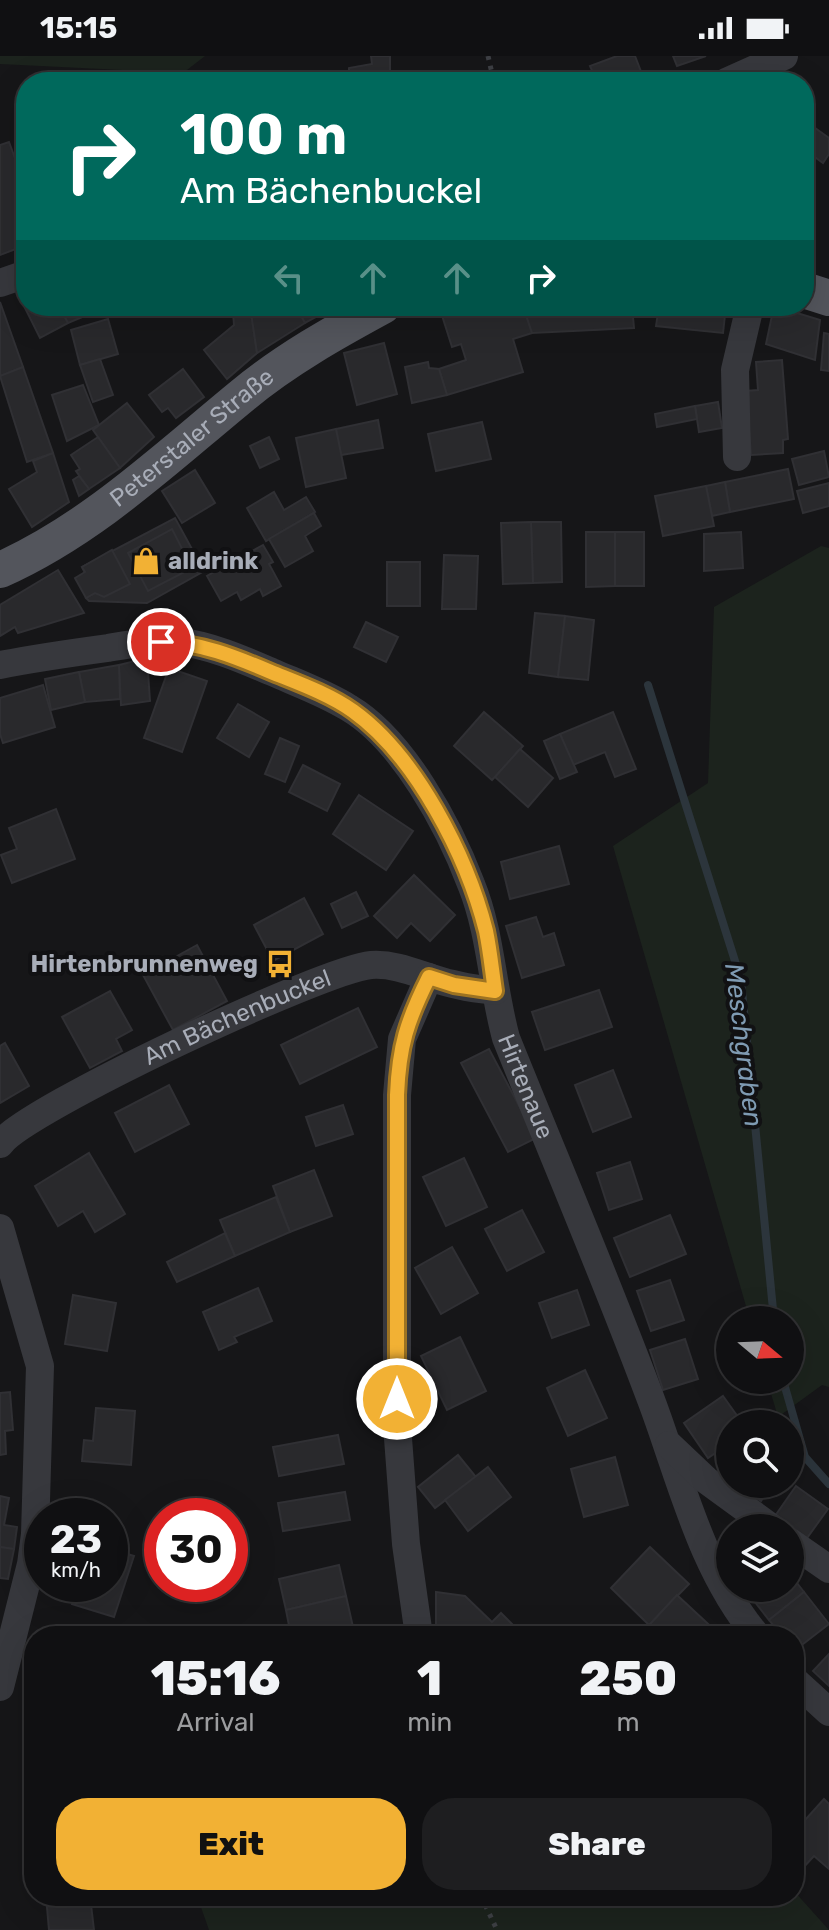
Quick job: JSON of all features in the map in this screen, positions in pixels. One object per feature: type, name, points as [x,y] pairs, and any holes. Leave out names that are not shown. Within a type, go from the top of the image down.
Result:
[{"type":"main road","name":"Peterstaler Straße","points":[[0,570],[97,513],[254,386],[366,316]]},
{"type":"street","points":[[748,72],[784,56]]},
{"type":"street","points":[[737,457],[735,370],[748,316]]},
{"type":"street","name":"Hirtenaue","points":[[0,665],[132,644],[179,642],[251,664],[350,708],[375,728],[401,756],[432,802],[472,884],[486,932],[506,1038],[605,1283],[696,1529],[732,1605],[749,1626]]},
{"type":"street","name":"Am Bächenbuckel","points":[[0,1144],[24,1124],[132,1065],[330,977],[367,965],[387,965],[454,985],[495,991]]},
{"type":"street","points":[[418,1626],[406,1544],[397,1425],[397,1095],[402,1039],[429,977]]},
{"type":"street","points":[[0,1228],[40,1366],[35,1534],[31,1564],[0,1687]]},
{"type":"street","points":[[665,1441],[706,1480],[753,1514]]},
{"type":"street","points":[[804,1552],[829,1569]]},
{"type":"street","points":[[804,1689],[829,1712]]},
{"type":"path","points":[[486,1906],[497,1930]]},
{"type":"shaded area","points":[[0,56],[205,56],[184,72],[0,64]]},
{"type":"shaded area","points":[[821,546],[829,548],[829,1387],[822,1385],[788,1410],[776,1410],[771,1394],[804,1394],[804,1306],[746,1306],[613,846],[708,783],[714,607]]},
{"type":"shaded area","points":[[804,1902],[829,1930],[209,1930],[201,1906],[804,1906]]},
{"type":"building","points":[[371,56],[390,56],[390,72],[349,72],[349,68],[372,64]]},
{"type":"building","points":[[617,56],[635,56],[641,72],[593,72],[590,66]]},
{"type":"building","points":[[673,56],[706,56],[677,66]]},
{"type":"building","points":[[814,127],[829,138],[829,154],[823,163],[814,156]]},
{"type":"building","points":[[9,142],[16,161],[16,249],[0,255],[0,145]]},
{"type":"building","points":[[0,302],[23,367],[0,376]]},
{"type":"building","points":[[29,316],[64,316],[68,323],[40,338]]},
{"type":"building","points":[[64,316],[85,316],[68,323]]},
{"type":"building","points":[[233,316],[251,316],[257,353],[227,379],[204,350],[234,325]]},
{"type":"building","points":[[251,316],[301,316],[305,323],[257,353]]},
{"type":"building","points":[[301,316],[318,316],[305,323]]},
{"type":"building","points":[[442,316],[526,316],[532,333],[513,339],[523,372],[447,395],[439,369],[466,360],[461,344],[452,347]]},
{"type":"building","points":[[526,316],[633,316],[634,328],[532,333]]},
{"type":"building","points":[[658,316],[725,316],[723,333],[656,326]]},
{"type":"building","points":[[772,316],[807,316],[820,320],[815,360],[766,344]]},
{"type":"building","points":[[108,319],[118,354],[80,365],[71,330]]},
{"type":"building","points":[[824,333],[829,334],[829,371],[821,370]]},
{"type":"building","points":[[384,343],[397,394],[357,405],[344,353]]},
{"type":"building","points":[[100,359],[113,395],[93,402],[80,365]]},
{"type":"building","points":[[782,360],[788,439],[783,440],[783,453],[751,455],[746,391],[758,390],[756,362]]},
{"type":"building","points":[[428,362],[429,368],[439,369],[447,395],[412,403],[405,367]]},
{"type":"building","points":[[23,367],[53,453],[27,462],[0,376]]},
{"type":"building","points":[[183,369],[204,397],[176,418],[168,408],[162,412],[149,395]]},
{"type":"building","points":[[83,385],[99,425],[67,441],[52,395]]},
{"type":"building","points":[[718,402],[722,428],[699,432],[695,406]]},
{"type":"building","points":[[127,403],[154,437],[120,468],[93,430]]},
{"type":"building","points":[[695,406],[697,419],[657,427],[655,414]]},
{"type":"building","points":[[378,420],[383,448],[341,455],[336,429]]},
{"type":"building","points":[[482,422],[491,459],[436,471],[428,434]]},
{"type":"building","points":[[336,429],[346,478],[306,487],[296,438]]},
{"type":"building","points":[[98,437],[120,468],[89,489],[76,471],[80,469],[71,455]]},
{"type":"building","points":[[269,437],[279,459],[260,468],[250,446]]},
{"type":"building","points":[[824,451],[829,477],[799,485],[792,459]]},
{"type":"building","points":[[53,453],[69,502],[32,527],[9,489],[37,472],[33,461]]},
{"type":"building","points":[[788,469],[794,499],[730,512],[725,482]]},
{"type":"building","points":[[195,470],[215,503],[182,523],[162,491]]},
{"type":"building","points":[[79,476],[89,489],[79,496],[73,480]]},
{"type":"building","points":[[725,482],[730,512],[712,516],[706,486]]},
{"type":"building","points":[[829,483],[829,506],[803,513],[797,491]]},
{"type":"building","points":[[706,486],[714,526],[663,536],[655,496]]},
{"type":"building","points":[[274,492],[284,510],[306,497],[315,512],[266,541],[247,508]]},
{"type":"building","points":[[314,513],[321,526],[305,536],[313,551],[285,567],[269,539]]},
{"type":"building","name":"alldrink","points":[[175,518],[204,571],[147,603],[89,601],[86,598],[95,593],[82,567]]},
{"type":"building","points":[[531,522],[561,522],[562,582],[533,583]]},
{"type":"building","points":[[531,522],[533,583],[503,584],[501,523]]},
{"type":"building","points":[[172,529],[192,568],[148,591],[128,553]]},
{"type":"building","points":[[586,532],[615,532],[615,586],[586,587]]},
{"type":"building","points":[[615,532],[644,532],[644,586],[615,586]]},
{"type":"building","points":[[741,532],[743,568],[704,571],[704,534]]},
{"type":"building","points":[[263,545],[281,586],[263,596],[260,589],[241,600],[237,592],[221,601],[207,576]]},
{"type":"building","points":[[112,550],[130,584],[104,597],[95,593],[86,598],[75,578],[85,572],[82,567]]},
{"type":"building","points":[[444,555],[478,556],[476,609],[442,609]]},
{"type":"building","points":[[387,562],[420,562],[420,606],[387,606]]},
{"type":"building","points":[[58,570],[84,613],[18,633],[15,627],[0,636],[0,605]]},
{"type":"building","points":[[535,613],[565,616],[558,677],[529,673]]},
{"type":"building","points":[[565,616],[594,620],[588,680],[558,677]]},
{"type":"building","points":[[366,622],[398,637],[386,662],[354,647]]},
{"type":"building","points":[[147,658],[150,701],[121,705],[119,665]]},
{"type":"building","points":[[119,665],[120,699],[85,702],[79,672]]},
{"type":"building","points":[[169,668],[207,681],[182,752],[144,738]]},
{"type":"building","points":[[79,672],[85,702],[51,710],[45,679]]},
{"type":"building","points":[[43,685],[55,727],[3,743],[0,698]]},
{"type":"building","points":[[238,704],[269,722],[249,757],[217,738]]},
{"type":"building","points":[[484,712],[523,746],[492,780],[454,746]]},
{"type":"building","points":[[613,712],[636,769],[615,777],[605,752],[573,765],[560,734]]},
{"type":"building","points":[[560,734],[577,772],[560,779],[544,741]]},
{"type":"building","points":[[280,738],[299,746],[285,782],[265,774]]},
{"type":"building","points":[[520,749],[553,778],[528,807],[495,777]]},
{"type":"building","points":[[303,765],[340,784],[327,811],[289,792]]},
{"type":"building","points":[[359,795],[413,831],[386,870],[333,834]]},
{"type":"building","points":[[56,809],[75,859],[12,883],[1,855],[17,849],[9,828]]},
{"type":"building","points":[[559,846],[569,884],[510,899],[501,862]]},
{"type":"building","points":[[414,875],[455,915],[430,941],[411,923],[397,938],[374,916]]},
{"type":"building","points":[[356,892],[368,916],[342,928],[331,904]]},
{"type":"building","points":[[304,898],[323,934],[273,961],[254,925]]},
{"type":"building","points":[[536,917],[543,937],[554,933],[564,965],[522,978],[506,926]]},
{"type":"building","points":[[197,945],[227,1001],[173,1030],[143,975]]},
{"type":"building","points":[[599,990],[612,1027],[545,1050],[532,1012]]},
{"type":"building","points":[[110,991],[132,1030],[116,1039],[122,1051],[90,1068],[62,1017]]},
{"type":"building","points":[[358,1008],[377,1047],[300,1084],[281,1045]]},
{"type":"building","points":[[5,1043],[29,1086],[0,1103],[0,1046]]},
{"type":"building","points":[[489,1049],[536,1138],[508,1152],[461,1063]]},
{"type":"building","points":[[613,1070],[631,1117],[593,1132],[575,1085]]},
{"type":"building","points":[[169,1085],[189,1124],[135,1152],[115,1113]]},
{"type":"building","points":[[343,1105],[353,1134],[316,1146],[306,1117]]},
{"type":"building","points":[[89,1153],[125,1214],[95,1232],[83,1211],[58,1226],[35,1186]]},
{"type":"building","points":[[464,1158],[487,1207],[446,1226],[423,1177]]},
{"type":"building","points":[[630,1162],[642,1199],[609,1210],[597,1173]]},
{"type":"building","points":[[314,1170],[332,1216],[290,1232],[273,1186]]},
{"type":"building","points":[[276,1197],[290,1232],[235,1256],[220,1220]]},
{"type":"building","points":[[522,1210],[544,1252],[507,1271],[485,1229]]},
{"type":"building","points":[[670,1215],[686,1254],[630,1277],[614,1238]]},
{"type":"building","points":[[225,1233],[235,1256],[177,1282],[167,1262]]},
{"type":"building","points":[[452,1247],[478,1293],[441,1314],[415,1268]]},
{"type":"building","points":[[670,1280],[684,1320],[651,1331],[637,1291]]},
{"type":"building","points":[[258,1288],[272,1321],[234,1337],[237,1342],[219,1350],[203,1312]]},
{"type":"building","points":[[577,1290],[589,1325],[552,1338],[539,1303]]},
{"type":"building","points":[[73,1295],[116,1303],[107,1351],[65,1344]]},
{"type":"building","points":[[460,1337],[486,1391],[447,1410],[421,1356]]},
{"type":"building","points":[[685,1339],[698,1379],[663,1390],[650,1350]]},
{"type":"building","points":[[585,1370],[607,1418],[568,1436],[547,1388]]},
{"type":"building","points":[[10,1392],[13,1430],[5,1431],[6,1454],[0,1455],[0,1393]]},
{"type":"building","points":[[723,1396],[733,1410],[716,1410],[716,1453],[708,1458],[684,1423]]},
{"type":"building","points":[[96,1408],[135,1411],[131,1465],[82,1461],[84,1440],[93,1441]]},
{"type":"building","points":[[338,1435],[344,1464],[279,1476],[273,1447]]},
{"type":"building","points":[[458,1455],[476,1477],[435,1508],[418,1487]]},
{"type":"building","points":[[615,1457],[628,1505],[584,1517],[571,1469]]},
{"type":"building","points":[[488,1467],[511,1497],[468,1531],[445,1500]]},
{"type":"building","points":[[345,1492],[350,1520],[283,1531],[278,1503]]},
{"type":"building","points":[[804,1492],[828,1509],[807,1538],[804,1536],[804,1514],[776,1514],[788,1498],[804,1498]]},
{"type":"building","points":[[0,1496],[9,1498],[4,1525],[17,1527],[14,1549],[0,1547]]},
{"type":"building","points":[[0,1547],[14,1549],[8,1579],[0,1578]]},
{"type":"building","points":[[650,1547],[689,1584],[649,1625],[611,1588]]},
{"type":"building","points":[[128,1554],[134,1556],[128,1574]]},
{"type":"building","points":[[339,1565],[346,1596],[286,1610],[279,1579]]},
{"type":"building","points":[[436,1592],[465,1596],[492,1622],[501,1613],[514,1626],[437,1626]]},
{"type":"building","points":[[804,1592],[829,1624],[804,1643],[804,1626],[774,1626],[769,1620],[792,1602],[804,1602]]},
{"type":"building","points":[[677,1595],[710,1626],[648,1626]]},
{"type":"building","points":[[346,1596],[353,1626],[289,1626],[286,1610]]},
{"type":"building","points":[[73,1602],[119,1602],[114,1617]]},
{"type":"building","points":[[755,1602],[792,1602],[769,1620]]},
{"type":"building","points":[[829,1654],[829,1686],[813,1671]]},
{"type":"building","points":[[824,1799],[829,1804],[829,1869],[814,1856],[804,1867],[804,1817],[806,1819]]},
{"type":"building","points":[[47,1906],[91,1906],[94,1930],[49,1930]]},
{"type":"waterway","name":"Meschgraben","points":[[648,685],[741,980],[773,1306]]},
{"type":"waterway","name":"Meschgraben","points":[[787,1394],[805,1457],[829,1484]]},
{"type":"place","name":"alldrink","points":[[146,561]]},
{"type":"place","name":"Hirtenbrunnenweg","points":[[280,964]]},
{"type":"route","points":[[161,642],[192,644],[251,664],[350,708],[375,728],[401,756],[432,802],[472,884],[486,932],[495,991],[454,985],[429,977],[402,1039],[399,1057],[397,1399]]}]
